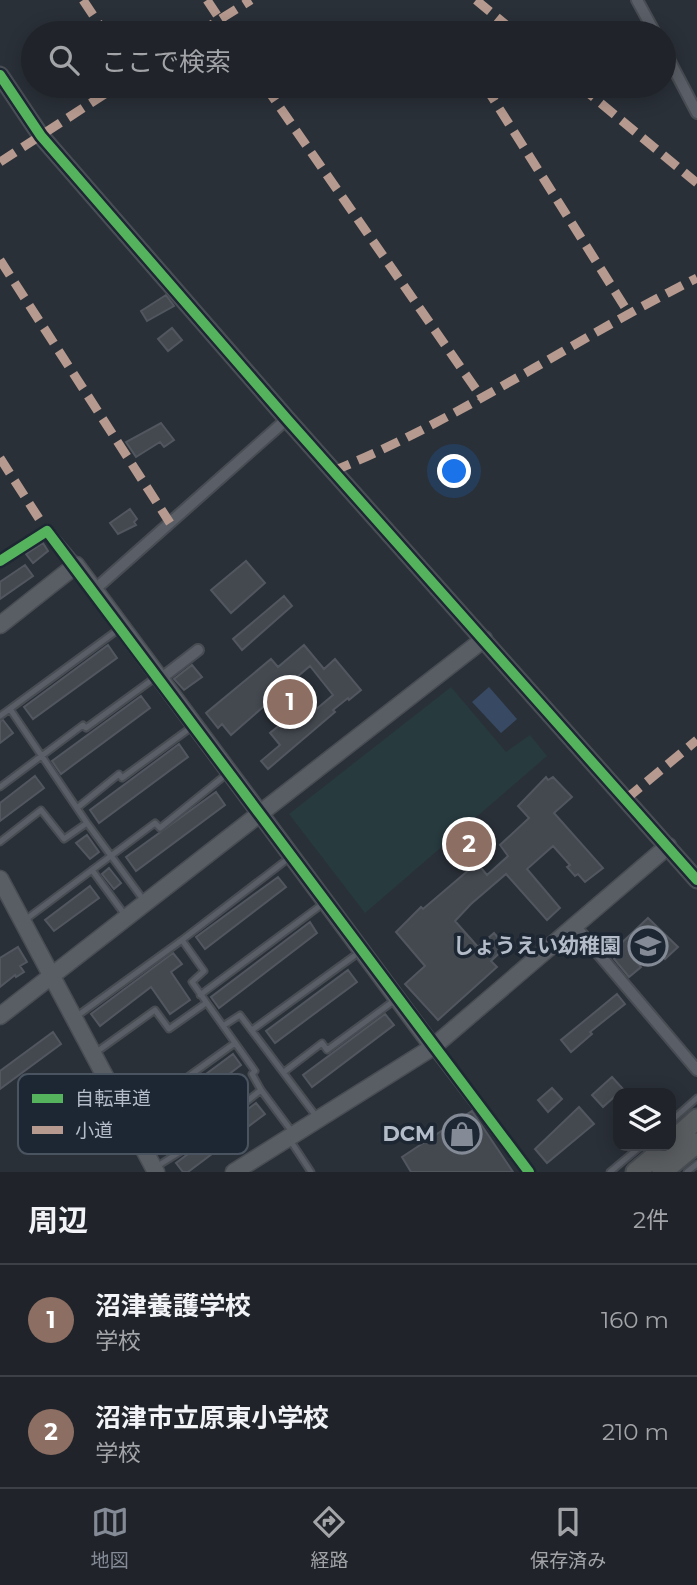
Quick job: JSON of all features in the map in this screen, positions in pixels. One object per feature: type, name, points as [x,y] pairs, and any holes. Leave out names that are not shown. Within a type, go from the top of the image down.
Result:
[{"type":"highway","points":[[676,1138],[697,1119]]},
{"type":"highway","points":[[662,1172],[697,1143]]},
{"type":"highway","points":[[636,1172],[661,1151]]},
{"type":"street","points":[[637,0],[648,21]]},
{"type":"street","points":[[676,73],[697,113]]},
{"type":"street","points":[[0,75],[41,136],[287,419],[697,880]]},
{"type":"street","points":[[93,591],[287,419]]},
{"type":"street","points":[[0,561],[47,531],[76,565],[259,816],[529,1172]]},
{"type":"street","points":[[0,625],[76,565]]},
{"type":"street","points":[[0,1016],[484,639]]},
{"type":"street","points":[[158,678],[198,650]]},
{"type":"street","points":[[233,1172],[433,1047],[668,846]]},
{"type":"street","points":[[0,879],[102,1074]]},
{"type":"street","points":[[575,926],[697,1070]]},
{"type":"street","points":[[146,1154],[155,1170]]},
{"type":"lane","points":[[0,716],[120,628]]},
{"type":"lane","points":[[0,787],[83,724],[86,728],[158,678]]},
{"type":"lane","points":[[10,709],[76,808],[146,904]]},
{"type":"lane","points":[[76,808],[119,774],[122,778],[193,726]]},
{"type":"lane","points":[[22,922],[155,823],[160,828],[228,773]]},
{"type":"lane","points":[[0,842],[41,810],[64,839],[88,823]]},
{"type":"lane","points":[[73,1018],[182,940],[290,857]]},
{"type":"lane","points":[[92,870],[127,919]]},
{"type":"lane","points":[[201,995],[325,902]]},
{"type":"lane","points":[[182,940],[204,971],[192,982],[255,1071],[252,1074],[311,1172]]},
{"type":"lane","points":[[252,1030],[354,956]]},
{"type":"lane","points":[[284,1072],[322,1043],[327,1050],[397,999]]},
{"type":"lane","points":[[92,1055],[155,1010],[169,1028],[206,1003]]},
{"type":"lane","points":[[223,1026],[240,1015],[318,1118]]},
{"type":"lane","points":[[192,1074],[235,1043]]},
{"type":"lane","points":[[248,1100],[261,1090]]},
{"type":"lane","points":[[676,1117],[697,1098]]},
{"type":"lane","points":[[610,1172],[635,1151]]},
{"type":"lane","points":[[155,1170],[178,1154]]},
{"type":"lane","points":[[687,1172],[697,1164]]},
{"type":"green space","points":[[451,687],[506,752],[530,735],[547,756],[365,913],[289,814]]},
{"type":"water","points":[[489,687],[517,719],[501,733],[472,702]]},
{"type":"building","points":[[166,295],[174,306],[147,321],[141,311]]},
{"type":"building","points":[[172,328],[182,340],[168,351],[158,339]]},
{"type":"building","points":[[161,423],[174,440],[164,447],[160,442],[136,457],[126,442]]},
{"type":"building","points":[[130,509],[137,519],[134,522],[136,525],[118,534],[110,523]]},
{"type":"building","points":[[43,543],[48,551],[33,563],[26,554]]},
{"type":"building","points":[[246,561],[265,583],[231,613],[211,590]]},
{"type":"building","points":[[25,565],[33,576],[0,599],[0,582]]},
{"type":"building","points":[[284,596],[292,606],[242,650],[233,639]]},
{"type":"building","points":[[108,645],[117,658],[33,719],[24,707]]},
{"type":"building","points":[[304,645],[324,669],[335,659],[361,690],[333,710],[335,712],[268,769],[261,761],[280,745],[270,733],[286,720],[270,701],[231,735],[222,724],[218,728],[206,713],[271,659],[278,667]],"holes":[[[310,666],[333,695],[301,722],[277,694]]]},
{"type":"building","points":[[192,665],[202,677],[184,690],[174,679]]},
{"type":"building","points":[[141,696],[150,708],[61,774],[52,761]]},
{"type":"building","points":[[3,720],[13,733],[0,743],[0,721]]},
{"type":"building","points":[[179,744],[188,757],[99,823],[90,810]]},
{"type":"building","points":[[35,776],[44,788],[0,821],[0,803]]},
{"type":"building","points":[[546,777],[548,780],[553,777],[572,797],[554,813],[603,868],[585,882],[567,867],[570,865],[553,846],[527,869],[560,908],[547,920],[506,874],[471,904],[455,921],[478,947],[494,933],[506,947],[491,961],[497,967],[438,1020],[405,984],[425,966],[396,932],[421,907],[423,909],[477,863],[487,875],[508,856],[500,845],[529,818],[518,806]]},
{"type":"building","points":[[216,792],[225,805],[136,871],[126,857]]},
{"type":"building","points":[[87,835],[99,852],[90,859],[76,843]]},
{"type":"building","points":[[109,868],[121,883],[114,889],[102,874]]},
{"type":"building","points":[[278,877],[286,887],[205,949],[196,937]]},
{"type":"building","points":[[90,886],[99,898],[54,931],[45,920]]},
{"type":"building","points":[[648,918],[678,947],[665,959],[653,945],[636,961],[641,967],[629,977],[614,959],[619,955],[614,950]]},
{"type":"building","points":[[310,922],[317,933],[219,1008],[211,997]]},
{"type":"building","points":[[18,947],[27,962],[20,966],[24,972],[16,977],[15,975],[0,987],[0,958]]},
{"type":"building","points":[[173,953],[182,964],[171,972],[190,1000],[170,1014],[151,987],[100,1026],[91,1014]]},
{"type":"building","points":[[348,970],[357,982],[275,1043],[266,1031]]},
{"type":"building","points":[[617,994],[625,1004],[590,1032],[592,1034],[571,1052],[561,1040]]},
{"type":"building","points":[[385,1014],[394,1025],[312,1087],[303,1075]]},
{"type":"building","points":[[53,1032],[61,1044],[0,1089],[0,1071]]},
{"type":"building","points":[[233,1054],[241,1065],[229,1074],[206,1074]]},
{"type":"building","points":[[612,1077],[622,1088],[613,1088],[613,1098],[603,1107],[592,1095]]},
{"type":"building","points":[[552,1088],[562,1099],[548,1112],[538,1100]]},
{"type":"building","points":[[256,1103],[265,1114],[248,1127],[248,1109]]},
{"type":"building","points":[[579,1107],[594,1124],[547,1163],[535,1149]]},
{"type":"building","name":"DCM","points":[[472,1111],[513,1172],[411,1172],[402,1157]]},
{"type":"building","points":[[188,1154],[212,1154],[188,1172],[183,1172],[176,1163]]},
{"type":"marked path","points":[[83,0],[97,21]]},
{"type":"marked path","points":[[207,0],[221,21]]},
{"type":"marked path","points":[[217,21],[251,0]]},
{"type":"marked path","points":[[476,0],[501,21]]},
{"type":"marked path","points":[[0,162],[99,98]]},
{"type":"marked path","points":[[273,98],[482,398]]},
{"type":"marked path","points":[[493,98],[628,312]]},
{"type":"marked path","points":[[594,98],[697,183]]},
{"type":"marked path","points":[[0,260],[170,523]]},
{"type":"marked path","points":[[333,471],[427,427],[697,278]]},
{"type":"marked path","points":[[0,458],[47,531]]},
{"type":"marked path","points":[[626,799],[697,740]]},
{"type":"cycle path","points":[[0,75],[41,136],[287,419],[697,880]]},
{"type":"cycle path","points":[[0,561],[47,531],[529,1172]]},
{"type":"place","name":"沼津養護学校","points":[[290,702]]},
{"type":"place","name":"沼津市立原東小学校","points":[[469,844]]},
{"type":"place","name":"しょうえい幼稚園","points":[[648,946]]},
{"type":"place","name":"DCM","points":[[462,1134]]}]
